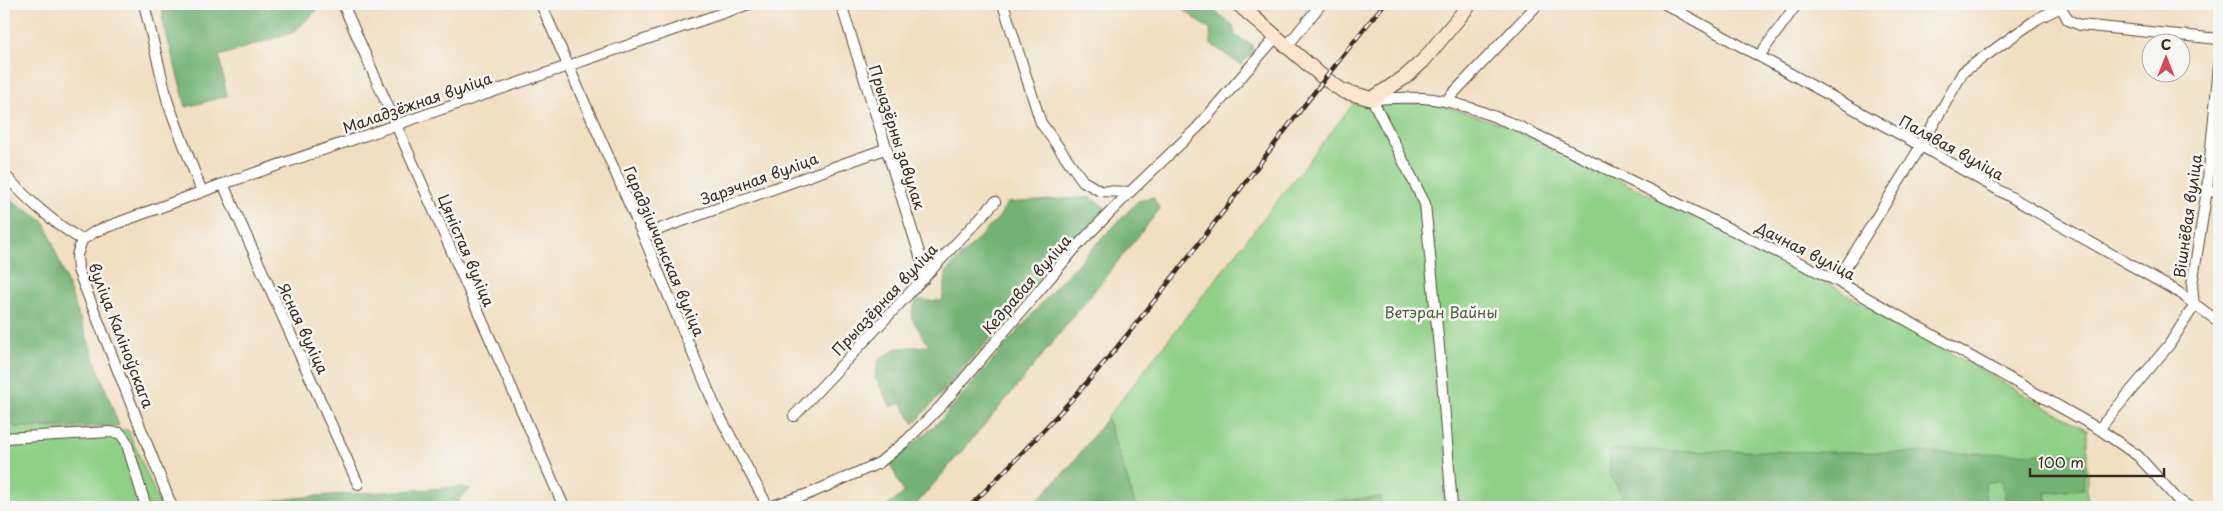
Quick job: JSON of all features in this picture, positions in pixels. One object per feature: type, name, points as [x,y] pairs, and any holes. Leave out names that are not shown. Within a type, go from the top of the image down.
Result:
[{"type":"main road","points":[[1238,4],[1324,78],[1343,91],[1372,100],[1405,77],[1423,60],[1470,4]]},
{"type":"street","points":[[144,4],[168,104],[202,192]]},
{"type":"street","name":"Цяністая вуліца","points":[[343,4],[564,507]]},
{"type":"street","name":"Гарадзішчанская вуліца","points":[[541,4],[643,235],[717,411],[768,507]]},
{"type":"street","name":"Маладзёжная вуліца","points":[[82,240],[96,231],[223,184],[749,4]]},
{"type":"street","name":"Прыазёрны завулак","points":[[841,4],[922,262],[924,279]]},
{"type":"street","points":[[1003,4],[1042,124],[1083,181],[1100,191],[1130,192]]},
{"type":"street","name":"Кедравая вуліца","points":[[768,507],[811,493],[879,463],[907,440],[941,406],[1077,246],[1282,41],[1322,4]]},
{"type":"street","points":[[1446,101],[1538,4]]},
{"type":"street","name":"Палявая вуліца","points":[[1666,4],[2178,292],[2194,306],[2219,322]]},
{"type":"street","points":[[1759,56],[1797,4]]},
{"type":"street","points":[[1837,281],[1921,146],[1963,72],[2037,19],[2061,6],[2068,20],[2080,25],[2219,39]]},
{"type":"street","name":"Вішнёвая вуліца","points":[[2194,306],[2192,285],[2207,190],[2219,65]]},
{"type":"street","name":"Дачная вуліца","points":[[1372,100],[1415,97],[1446,101],[1518,126],[1837,281],[2099,429],[2138,456],[2178,503],[2189,507]]},
{"type":"street","points":[[1372,100],[1425,204],[1452,507]]},
{"type":"street","name":"Зарэчная вуліца","points":[[643,235],[885,149]]},
{"type":"street","points":[[4,174],[27,199],[54,223],[82,240]]},
{"type":"street","name":"Ясная вуліца","points":[[223,184],[358,484]]},
{"type":"street","points":[[2207,190],[2219,192]]},
{"type":"street","name":"Прыазёрная вуліца","points":[[794,416],[995,202]]},
{"type":"street","name":"вуліца Каліноўскага","points":[[82,240],[77,255],[78,270],[172,507]]},
{"type":"street","points":[[2099,429],[2169,345],[2194,306]]},
{"type":"street","points":[[4,438],[120,433],[126,441],[146,507]]},
{"type":"street","points":[[153,507],[172,507]]},
{"type":"green space","points":[[162,4],[317,4],[319,8],[294,32],[219,56],[227,96],[186,107],[163,21]]},
{"type":"green space","points":[[1176,4],[1205,4],[1233,25],[1235,36],[1252,45],[1253,53],[1241,65],[1211,44],[1210,30]]},
{"type":"green space","name":"Ветэран Вайны","points":[[1401,102],[1441,105],[1502,124],[1790,262],[2087,430],[2087,507],[1379,507],[1381,497],[1327,502],[1324,507],[1136,507],[1107,418],[1354,103],[1367,105]]},
{"type":"green space","points":[[4,195],[45,222],[119,426],[14,427],[4,402]]},
{"type":"green space","points":[[1090,197],[1106,208],[914,424],[901,403],[891,407],[875,377],[879,360],[897,348],[929,346],[911,317],[916,300],[942,301],[947,271],[999,217],[1007,203]]},
{"type":"green space","points":[[1153,197],[1160,209],[1020,383],[914,507],[886,507],[904,493],[890,464],[941,420],[1062,280],[1138,201]]},
{"type":"green space","points":[[4,402],[14,427],[128,430],[161,507],[4,507]]},
{"type":"green space","points":[[1107,418],[1136,507],[1031,507],[1070,466]]},
{"type":"green space","points":[[1610,450],[2085,454],[2083,489],[2046,493],[2049,507],[2007,507],[2001,480],[1985,483],[1986,507],[1726,507],[1715,504],[1706,507],[1630,507],[1610,475]]},
{"type":"green space","points":[[463,487],[471,489],[459,499],[459,507],[248,507],[260,502],[314,496]]},
{"type":"green space","points":[[1381,497],[1379,507],[1324,507],[1327,502]]},
{"type":"railway","points":[[969,507],[1010,466],[1108,358],[1160,294],[1384,4]]}]
